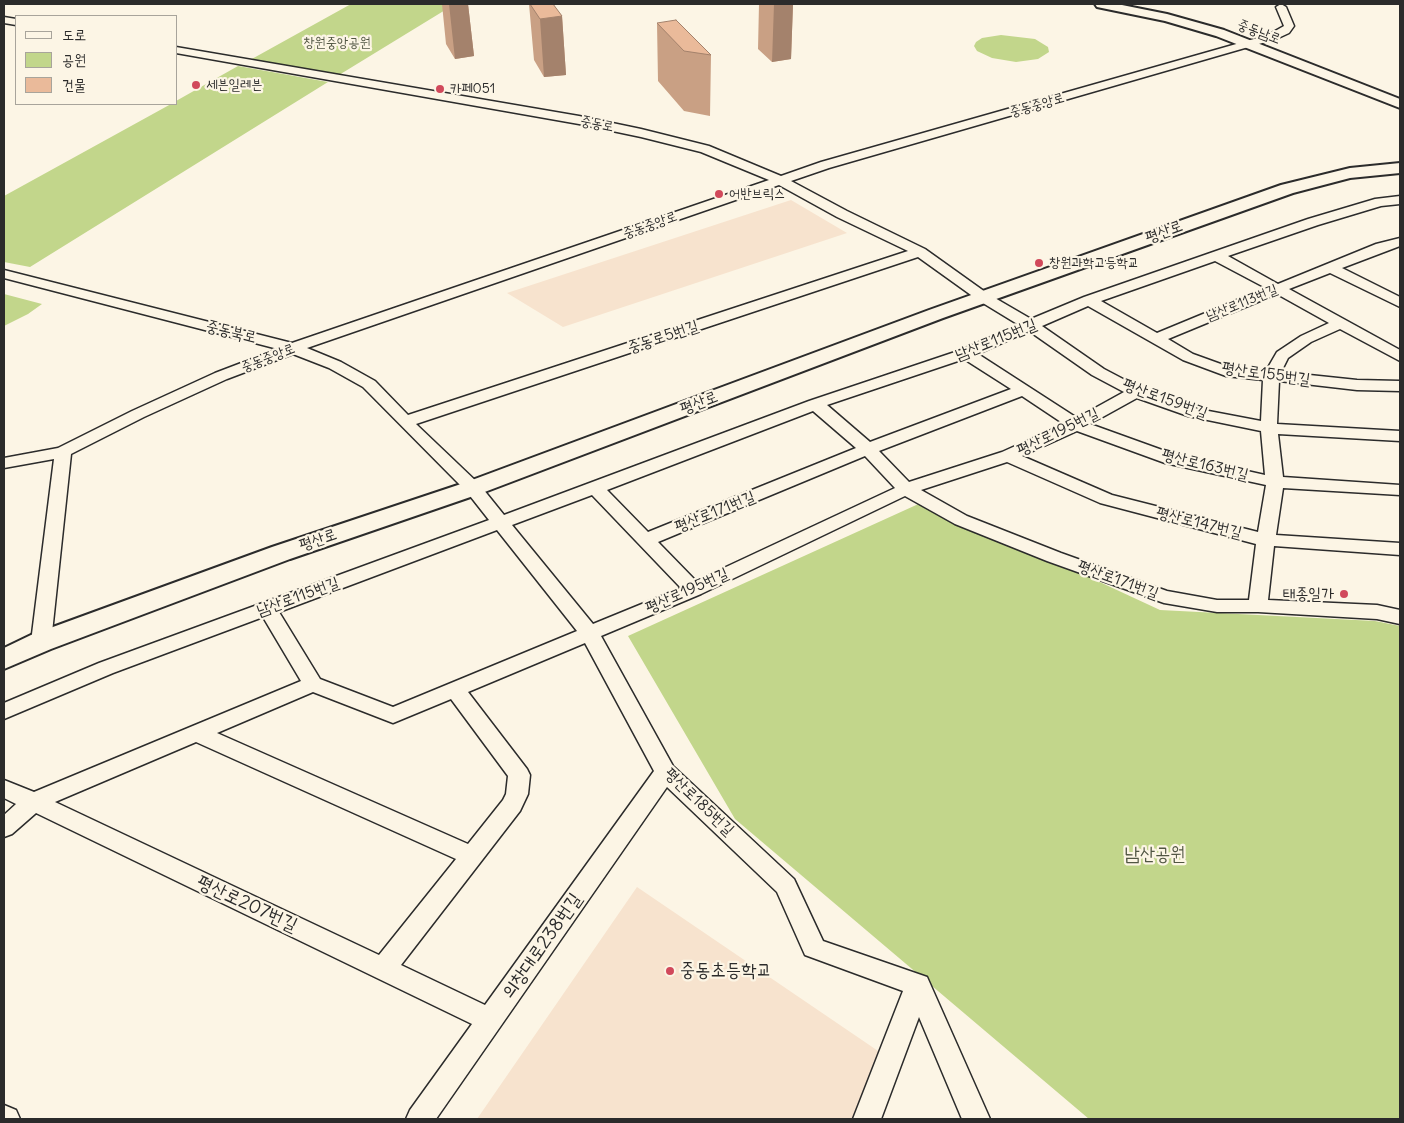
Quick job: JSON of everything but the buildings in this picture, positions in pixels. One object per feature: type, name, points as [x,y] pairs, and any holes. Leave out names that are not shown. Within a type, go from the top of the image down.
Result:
[{"type":"main road","name":"평산로","points":[[4,659],[40,642],[281,553],[473,488],[983,296],[1287,189],[1350,173],[1400,168]]},
{"type":"street","name":"중동남로","points":[[1101,4],[1191,24],[1253,42],[1400,104]]},
{"type":"street","name":"중동남로","points":[[1129,4],[1207,24],[1400,98]]},
{"type":"street","name":"중동중앙로","points":[[4,463],[62,452],[221,376],[292,348],[832,163],[1279,34],[1287,29],[1289,23],[1280,7]]},
{"type":"street","name":"중동로","points":[[178,50],[570,118],[642,133],[720,154],[782,181],[842,214],[920,252],[983,296]]},
{"type":"street","name":"남산로115번길","points":[[4,711],[106,668],[266,608],[595,488],[815,404],[966,353],[1090,300],[1219,257],[1313,222],[1380,202],[1400,200]]},
{"type":"street","name":"남산로113번길","points":[[1154,339],[1381,247],[1400,242]]},
{"type":"street","points":[[1381,247],[1400,256]]},
{"type":"street","name":"중동로5번길","points":[[405,422],[920,252]]},
{"type":"street","points":[[1219,257],[1400,356]]},
{"type":"street","points":[[1332,268],[1400,303]]},
{"type":"street","name":"중동북로","points":[[4,274],[292,348],[334,365],[369,384],[473,488]]},
{"type":"street","name":"평산로159번길","points":[[983,296],[1032,326],[1098,372],[1136,392],[1194,413],[1269,428],[1400,436]]},
{"type":"street","name":"평산로155번길","points":[[1090,300],[1154,339],[1188,357],[1226,371],[1357,385],[1400,386]]},
{"type":"street","points":[[1258,606],[1275,482],[1269,428],[1271,377],[1282,355],[1306,339],[1340,324]]},
{"type":"street","name":"평산로163번길","points":[[966,353],[1076,425],[1171,459],[1275,482],[1400,490]]},
{"type":"street","points":[[868,449],[1024,390]]},
{"type":"street","name":"평산로195번길","points":[[313,684],[393,715],[694,590],[906,489],[1008,456],[1076,425],[1136,392]]},
{"type":"street","name":"평산로171번길","points":[[815,404],[868,449],[906,489],[961,520],[1054,557],[1164,597],[1217,606],[1258,606],[1377,612],[1400,617]]},
{"type":"street","name":"평산로171번길","points":[[646,540],[868,449]]},
{"type":"street","points":[[40,642],[62,452]]},
{"type":"street","name":"평산로147번길","points":[[1008,456],[1106,499],[1266,540],[1400,549]]},
{"type":"street","name":"평산로185번길","points":[[473,488],[589,633],[665,772],[786,886],[814,948],[918,985]]},
{"type":"street","points":[[595,488],[694,590]]},
{"type":"street","points":[[4,828],[34,802],[313,684],[266,608]]},
{"type":"street","points":[[383,969],[512,805],[517,794],[519,775],[454,689]]},
{"type":"street","points":[[196,733],[472,856]]},
{"type":"street","name":"의창대로238번길","points":[[420,1119],[665,772]]},
{"type":"street","name":"평산로207번길","points":[[4,788],[490,1020]]},
{"type":"street","points":[[867,1119],[918,985]]},
{"type":"street","points":[[918,985],[976,1119]]},
{"type":"shaded area","points":[[791,200],[847,233],[563,327],[507,293]]},
{"type":"shaded area","name":"중동초등학교","points":[[637,887],[884,1055],[855,1119],[477,1119]]},
{"type":"green space","name":"창원중앙공원","points":[[351,4],[455,4],[339,75],[250,60]]},
{"type":"green space","points":[[1001,35],[1035,39],[1048,47],[1049,52],[1038,59],[1016,62],[992,58],[977,51],[974,46],[982,38]]},
{"type":"green space","name":"창원중앙공원","points":[[238,66],[328,82],[30,267],[4,262],[4,196],[169,105],[178,105],[178,100]]},
{"type":"green space","points":[[4,294],[42,304],[28,314],[4,326]]},
{"type":"green space","name":"남산공원","points":[[925,501],[1160,610],[1375,621],[1400,626],[1400,1119],[1089,1119],[735,819],[628,636]]},
{"type":"place","name":"세븐일레븐","points":[[196,85]]},
{"type":"place","name":"카페051","points":[[440,89]]},
{"type":"place","name":"어반브릭스","points":[[719,194]]},
{"type":"place","name":"창원과학고등학교","points":[[1039,263]]},
{"type":"place","name":"태종일가","points":[[1344,594]]},
{"type":"place","name":"중동초등학교","points":[[670,971]]}]
